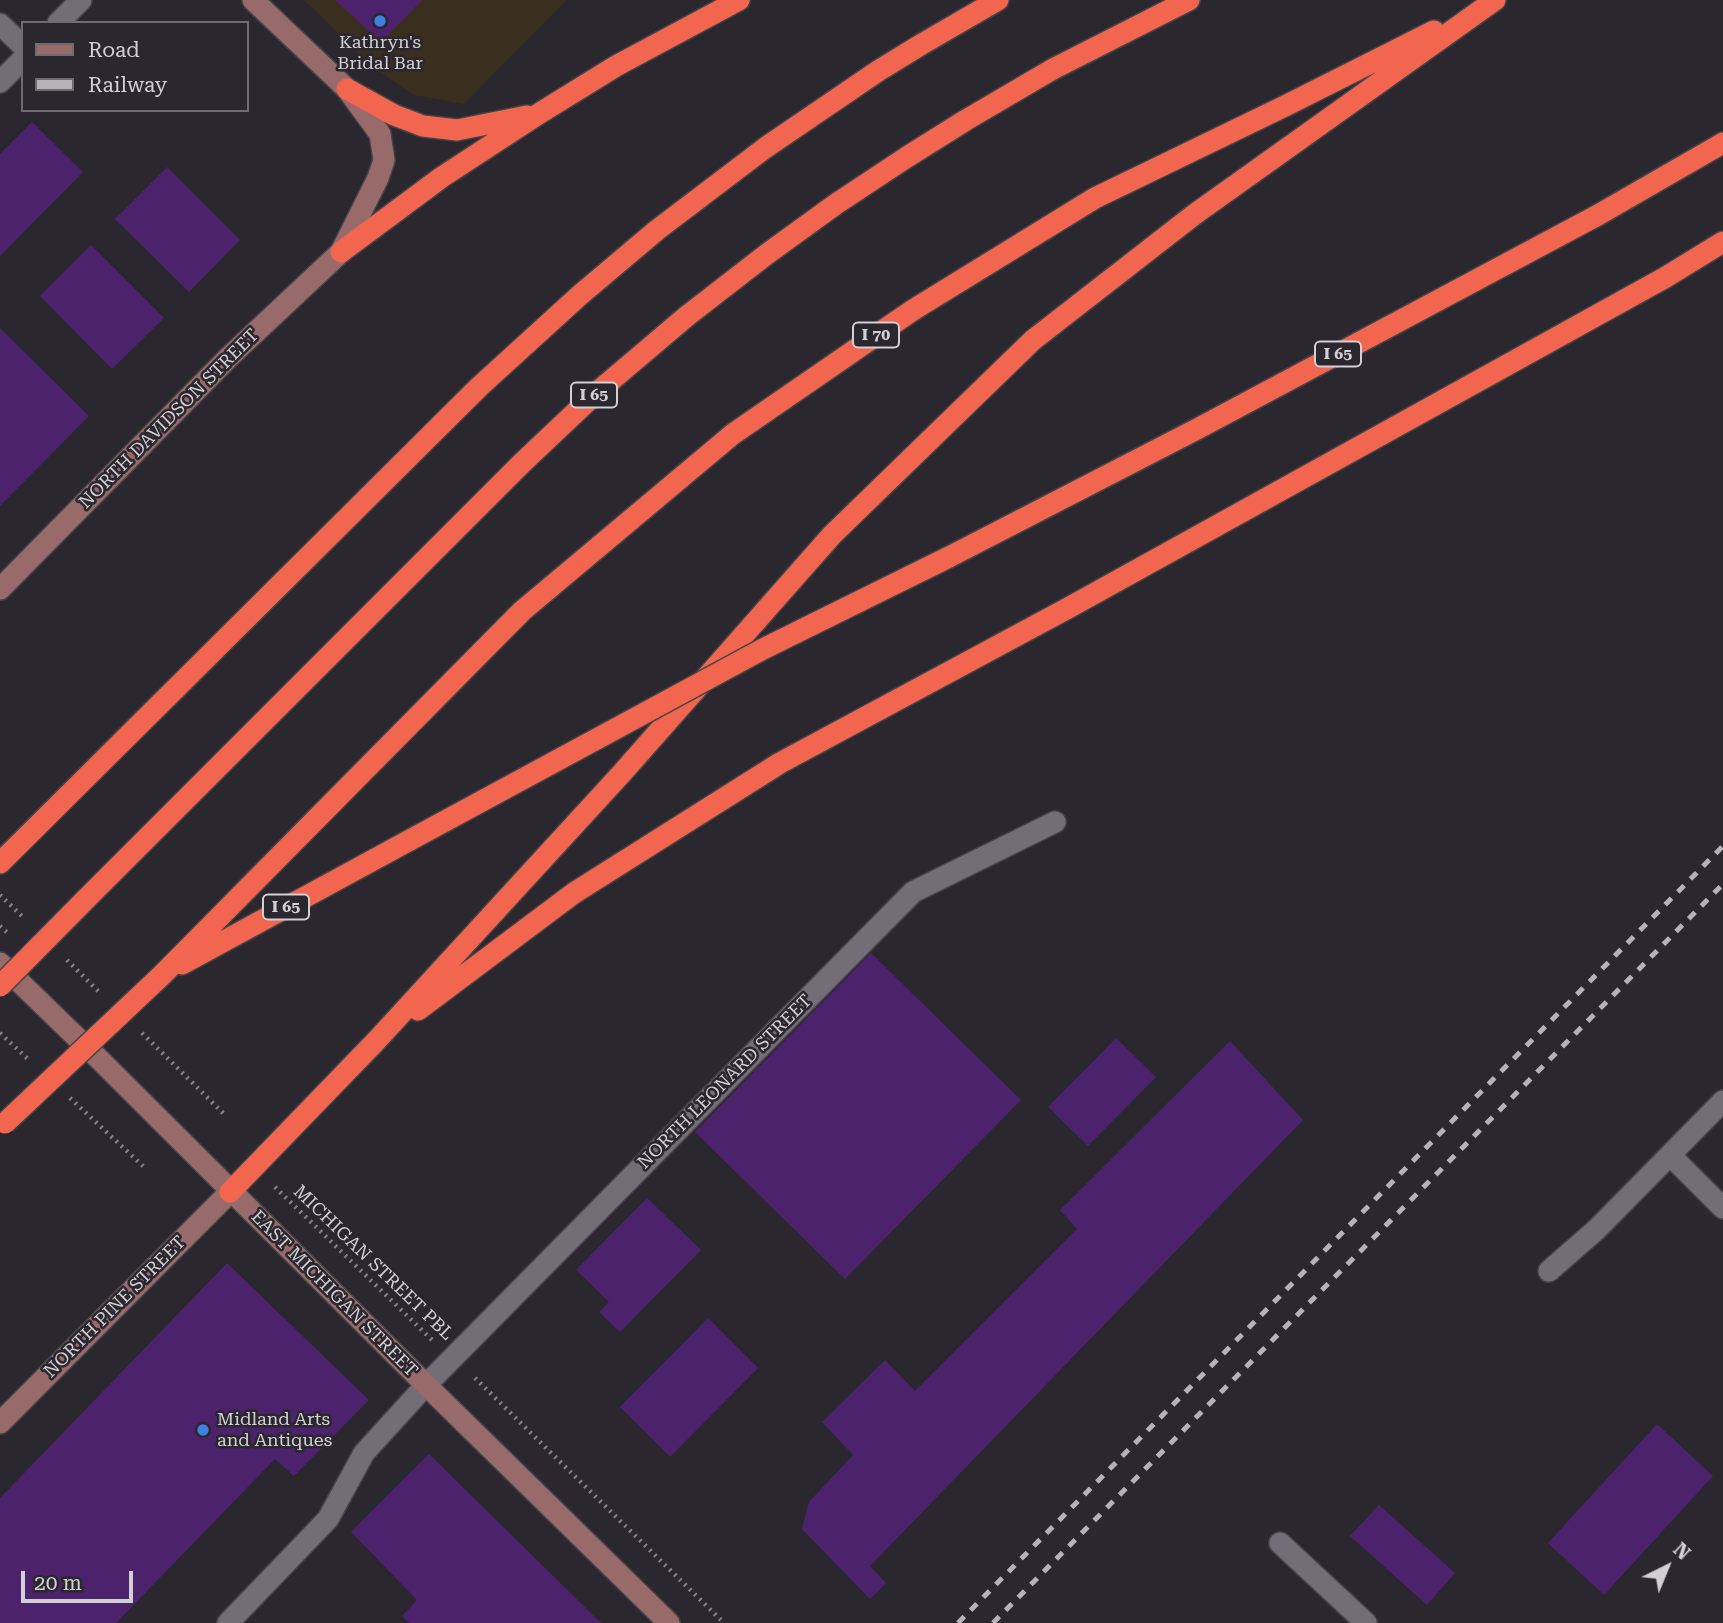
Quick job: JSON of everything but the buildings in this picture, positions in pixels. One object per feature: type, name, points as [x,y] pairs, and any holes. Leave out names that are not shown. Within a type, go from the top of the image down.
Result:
[{"type":"highway","points":[[341,253],[442,177],[540,113],[616,66],[739,0]]},
{"type":"highway","points":[[0,863],[479,387],[580,295],[657,230],[765,148],[878,71],[998,0]]},
{"type":"highway","name":"I 65","points":[[0,986],[522,463],[595,394],[687,316],[836,204],[942,135],[1064,63],[1189,0]]},
{"type":"highway","points":[[230,1192],[377,1040],[612,784],[832,535],[1033,340],[1195,214],[1495,0]]},
{"type":"highway","name":"I 70","points":[[162,975],[522,611],[733,434],[913,310],[1095,198],[1495,0]]},
{"type":"highway","points":[[347,89],[423,126],[457,130],[540,113]]},
{"type":"highway","name":"I 65","points":[[3,1125],[162,975],[763,649],[1199,429],[1598,215],[1723,143]]},
{"type":"highway","points":[[377,1040],[574,893],[780,763],[1070,607],[1630,298],[1723,242]]},
{"type":"main road","points":[[254,0],[347,89],[380,134],[384,160],[378,178],[341,253]]},
{"type":"main road","name":"NORTH DAVIDSON STREET","points":[[0,589],[228,358],[341,253]]},
{"type":"main road","name":"EAST MICHIGAN STREET","points":[[0,963],[669,1623]]},
{"type":"main road","name":"NORTH PINE STREET","points":[[0,1423],[230,1192]]},
{"type":"street","points":[[60,21],[81,0]]},
{"type":"street","points":[[0,24],[21,44]]},
{"type":"street","points":[[0,82],[21,61]]},
{"type":"street","name":"NORTH LEONARD STREET","points":[[228,1623],[328,1519],[364,1453],[426,1385],[913,892],[1055,822]]},
{"type":"street","points":[[1549,1271],[1597,1229],[1723,1101]]},
{"type":"street","points":[[1670,1155],[1723,1208]]},
{"type":"street","points":[[1280,1543],[1366,1623]]},
{"type":"path","points":[[0,926],[10,935]]},
{"type":"path","name":"MICHIGAN STREET PBL","points":[[253,1168],[292,1202],[452,1358],[486,1387],[724,1623]]},
{"type":"shaded area","points":[[304,0],[567,0],[464,104],[414,95],[372,67]]},
{"type":"railway","points":[[958,1623],[1723,846]]},
{"type":"railway","points":[[993,1623],[1723,884]]},
{"type":"place","name":"Kathryn's Bridal Bar","points":[[380,21]]},
{"type":"place","name":"Midland Arts and Antiques","points":[[203,1430]]}]
